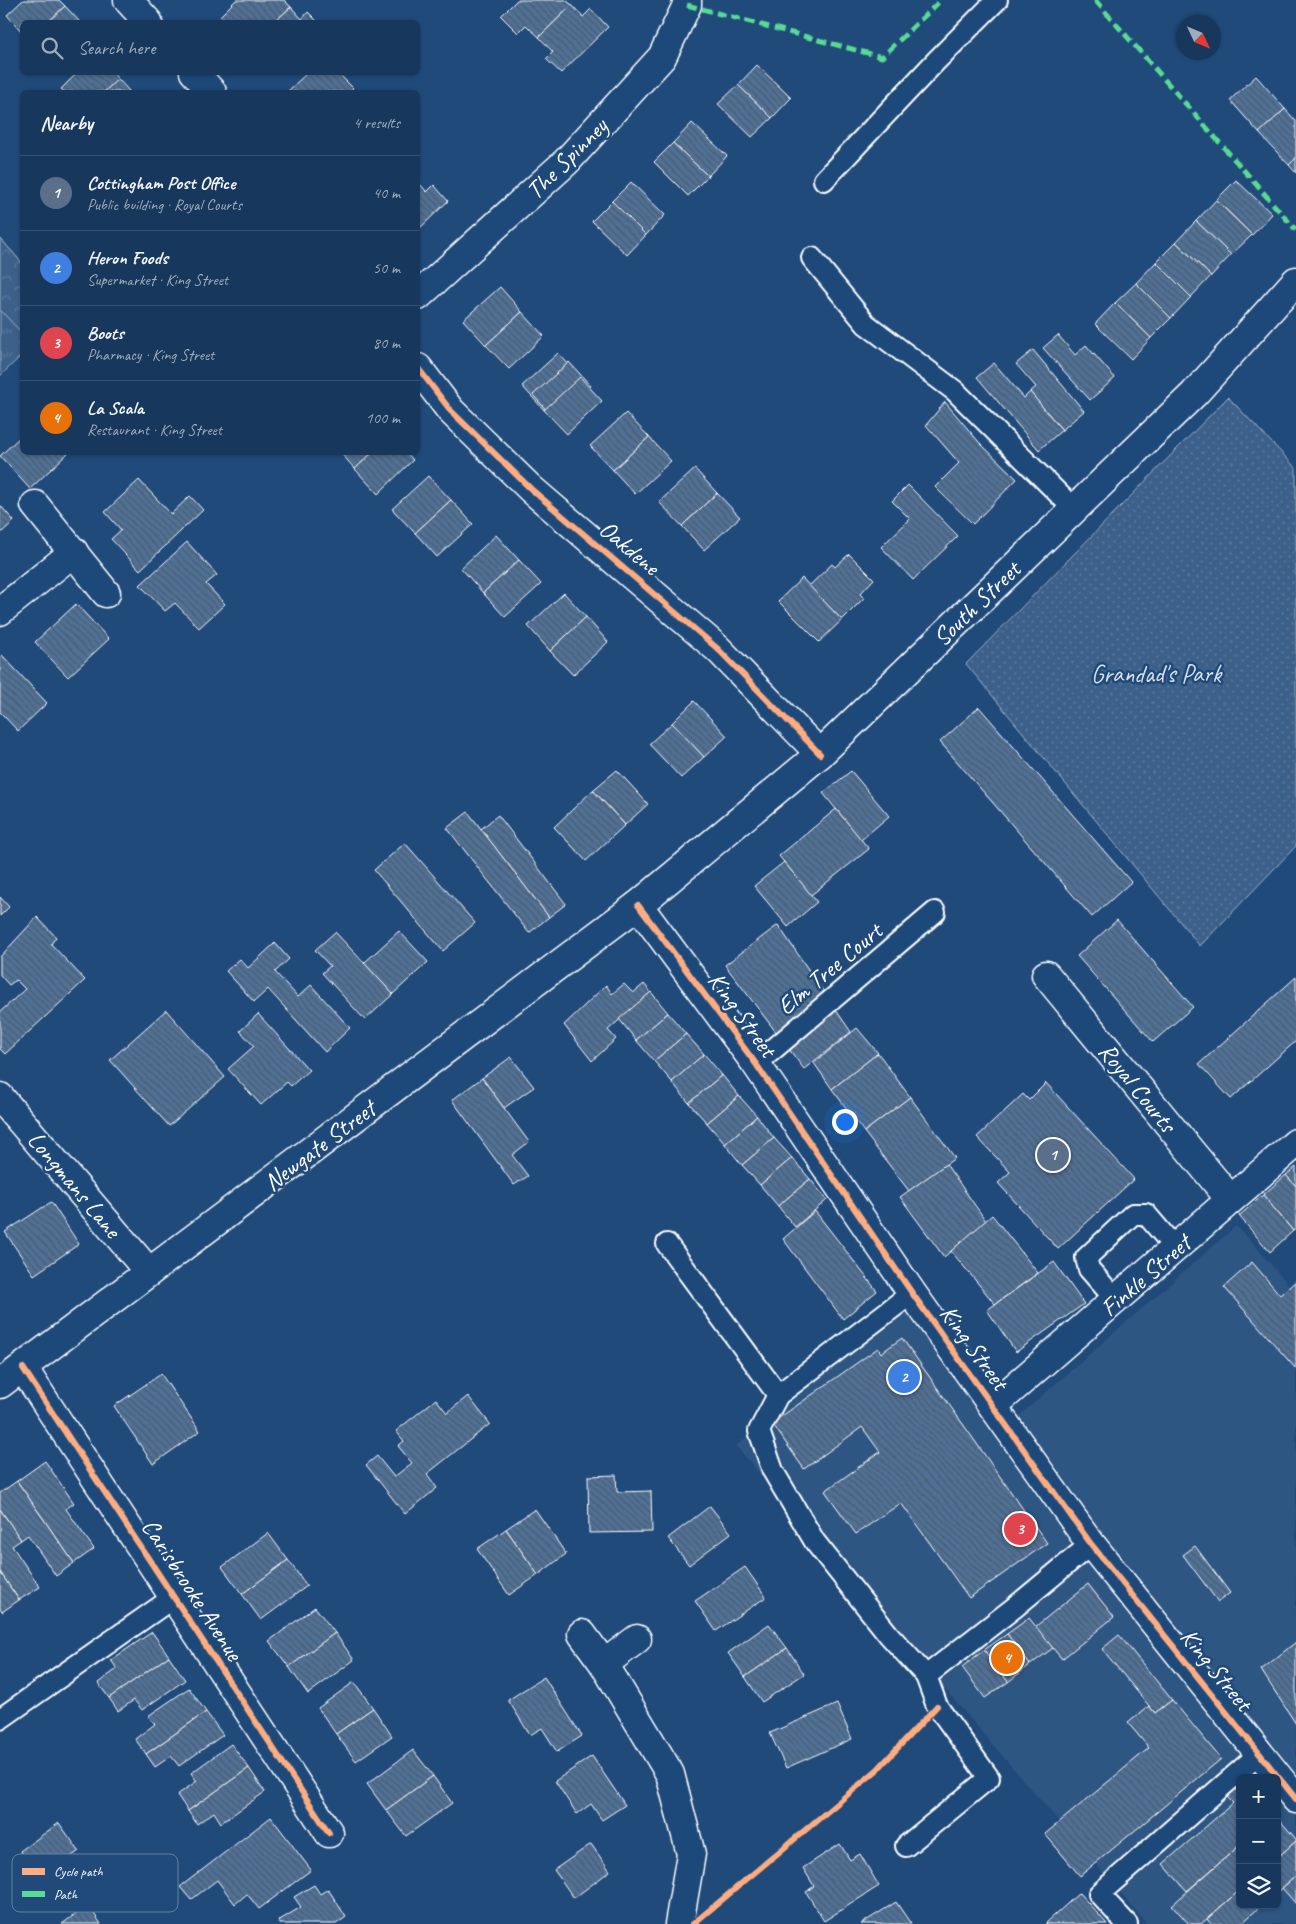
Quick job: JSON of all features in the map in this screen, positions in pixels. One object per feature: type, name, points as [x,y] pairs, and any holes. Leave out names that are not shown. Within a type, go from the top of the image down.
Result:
[{"type":"street","points":[[128,0],[146,20]]},
{"type":"street","name":"The Spinney","points":[[420,294],[566,162],[656,64],[662,57],[679,22],[687,5],[687,0]]},
{"type":"street","points":[[197,75],[210,90]]},
{"type":"street","name":"South Street","points":[[638,905],[820,754],[1073,508],[1194,394],[1296,281]]},
{"type":"street","name":"Oakdene","points":[[420,371],[451,411],[531,489],[718,649],[820,754]]},
{"type":"street","points":[[35,505],[106,593]]},
{"type":"street","points":[[0,611],[74,552]]},
{"type":"street","name":"King Street","points":[[638,905],[756,1064],[912,1293],[1091,1544],[1296,1799]]},
{"type":"street","name":"Newgate Street","points":[[0,1384],[638,905]]},
{"type":"street","name":"Royal Courts","points":[[1046,975],[1230,1199]]},
{"type":"street","name":"Longmans Lane","points":[[0,1097],[149,1272]]},
{"type":"street","name":"Finkle Street","points":[[993,1406],[1296,1143]]},
{"type":"street","name":"Carisbrooke Avenue","points":[[23,1368],[329,1832]]},
{"type":"street","points":[[582,1634],[604,1664],[670,1774],[691,1854],[679,1924]]},
{"type":"street","points":[[604,1664],[637,1639]]},
{"type":"lane","points":[[824,180],[936,61],[997,0]]},
{"type":"lane","points":[[812,258],[866,324],[955,391],[1073,508]]},
{"type":"lane","name":"Elm Tree Court","points":[[756,1064],[935,912]]},
{"type":"lane","points":[[1116,1300],[1089,1269],[1086,1258],[1132,1214],[1146,1214],[1175,1248]]},
{"type":"lane","points":[[667,1244],[778,1396]]},
{"type":"lane","points":[[906,1846],[989,1778],[937,1706],[926,1676],[889,1635],[815,1542],[773,1471],[759,1431],[778,1396],[912,1293]]},
{"type":"lane","points":[[926,1676],[1015,1607],[1091,1544]]},
{"type":"lane","points":[[0,1719],[174,1597]]},
{"type":"lane","points":[[1127,1924],[1099,1894],[1259,1754]]},
{"type":"shaded area","points":[[1236,1226],[1292,1289],[1296,1286],[1296,1924],[1147,1924],[736,1446],[913,1299],[1012,1422]]},
{"type":"green space","points":[[0,238],[20,261],[20,357],[0,376]]},
{"type":"green space","points":[[0,238],[20,261],[20,331],[0,310]]},
{"type":"green space","name":"Grandad's Park","points":[[1228,397],[1296,468],[1296,846],[1200,946],[966,664]]},
{"type":"building","points":[[23,0],[59,0],[65,6],[50,20],[20,20],[20,30],[7,15]]},
{"type":"building","points":[[236,0],[284,0],[291,7],[276,20],[224,20],[220,16]]},
{"type":"building","points":[[517,0],[566,0],[572,5],[539,37],[526,25],[518,33],[501,16]]},
{"type":"building","points":[[572,5],[583,17],[591,9],[608,27],[561,73],[546,59],[553,52],[539,37]]},
{"type":"building","points":[[65,6],[78,20],[50,20]]},
{"type":"building","points":[[291,7],[302,19],[308,12],[316,20],[276,20]]},
{"type":"building","points":[[757,65],[791,98],[772,118],[738,85]]},
{"type":"building","points":[[75,75],[115,75],[118,79],[106,90],[61,89]]},
{"type":"building","points":[[305,75],[340,75],[353,88],[351,90],[289,90]]},
{"type":"building","points":[[1256,76],[1285,109],[1259,133],[1230,100]]},
{"type":"building","points":[[118,79],[128,90],[106,90]]},
{"type":"building","points":[[738,85],[772,118],[752,137],[718,104]]},
{"type":"building","points":[[1285,109],[1296,121],[1296,158],[1289,165],[1259,133]]},
{"type":"building","points":[[692,123],[727,156],[708,176],[673,143]]},
{"type":"building","points":[[673,143],[708,176],[688,196],[654,162]]},
{"type":"building","points":[[1296,158],[1296,173],[1289,165]]},
{"type":"building","points":[[1236,180],[1272,214],[1252,235],[1216,200]]},
{"type":"building","points":[[631,182],[665,215],[646,235],[612,201]]},
{"type":"building","points":[[420,184],[427,192],[434,185],[448,201],[420,228]]},
{"type":"building","points":[[1216,200],[1252,235],[1231,255],[1196,221]]},
{"type":"building","points":[[612,201],[646,235],[627,255],[592,221]]},
{"type":"building","points":[[1196,221],[1231,255],[1211,276],[1176,242]]},
{"type":"building","points":[[1176,242],[1211,276],[1191,297],[1156,262]]},
{"type":"building","points":[[1156,262],[1191,297],[1171,318],[1136,283]]},
{"type":"building","points":[[1136,283],[1171,318],[1151,338],[1115,303]]},
{"type":"building","points":[[500,287],[522,312],[486,345],[463,320]]},
{"type":"building","points":[[1115,303],[1151,338],[1131,359],[1095,324]]},
{"type":"building","points":[[522,312],[544,336],[509,369],[486,345]]},
{"type":"building","points":[[1058,335],[1075,355],[1086,345],[1115,378],[1090,400],[1043,348]]},
{"type":"building","points":[[1033,350],[1084,411],[1062,430],[1030,392],[1036,387],[1016,364]]},
{"type":"building","points":[[558,353],[580,377],[544,410],[522,386]]},
{"type":"building","points":[[569,362],[591,386],[555,420],[533,395]]},
{"type":"building","points":[[994,363],[1024,398],[1030,392],[1062,430],[1039,450],[977,377]]},
{"type":"building","points":[[580,377],[602,401],[567,434],[544,410]]},
{"type":"building","points":[[945,402],[979,442],[1017,479],[973,524],[935,487],[959,463],[926,425]]},
{"type":"building","points":[[626,413],[649,437],[613,470],[590,446]]},
{"type":"building","points":[[20,437],[20,455],[66,455],[30,489],[0,456]]},
{"type":"building","points":[[649,437],[671,461],[635,494],[613,470]]},
{"type":"building","points":[[343,455],[370,455],[355,469]]},
{"type":"building","points":[[370,455],[409,455],[413,460],[378,494],[355,469]]},
{"type":"building","points":[[695,469],[717,493],[682,526],[659,502]]},
{"type":"building","points":[[428,476],[451,500],[415,533],[392,509]]},
{"type":"building","points":[[139,480],[171,514],[190,496],[203,510],[140,570],[111,539],[121,530],[105,512]]},
{"type":"building","points":[[908,485],[958,536],[913,580],[881,547],[910,519],[892,501]]},
{"type":"building","points":[[717,493],[740,517],[704,550],[682,526]]},
{"type":"building","points":[[451,500],[473,524],[437,557],[415,533]]},
{"type":"building","points":[[0,505],[14,521],[0,534]]},
{"type":"building","points":[[496,535],[519,560],[483,593],[461,568]]},
{"type":"building","points":[[187,542],[217,575],[206,584],[225,604],[199,628],[175,603],[165,611],[140,585]]},
{"type":"building","points":[[849,554],[874,579],[860,594],[864,598],[842,620],[809,586],[832,564],[835,567]]},
{"type":"building","points":[[519,560],[541,584],[505,617],[483,593]]},
{"type":"building","points":[[802,578],[842,620],[819,642],[778,601]]},
{"type":"building","points":[[564,593],[586,617],[550,651],[528,626]]},
{"type":"building","points":[[76,604],[109,639],[68,677],[35,642]]},
{"type":"building","points":[[586,617],[608,642],[573,675],[550,651]]},
{"type":"building","points":[[2,655],[47,703],[18,731],[0,712],[0,657]]},
{"type":"building","points":[[694,701],[727,736],[704,757],[672,723]]},
{"type":"building","points":[[979,707],[1131,882],[1092,917],[940,742]]},
{"type":"building","points":[[672,723],[704,757],[681,778],[649,744]]},
{"type":"building","points":[[617,770],[648,804],[625,825],[593,790]]},
{"type":"building","points":[[851,771],[889,816],[861,840],[823,793]]},
{"type":"building","points":[[593,790],[625,825],[586,861],[554,827]]},
{"type":"building","points":[[836,809],[869,849],[811,895],[779,856]]},
{"type":"building","points":[[468,812],[549,917],[529,933],[447,828]]},
{"type":"building","points":[[498,815],[566,904],[549,917],[481,829]]},
{"type":"building","points":[[405,843],[475,923],[443,951],[374,870]]},
{"type":"building","points":[[784,862],[817,902],[788,927],[754,886]]},
{"type":"building","points":[[0,897],[9,907],[0,916]]},
{"type":"building","points":[[37,917],[56,937],[51,944],[85,980],[5,1054],[0,1049],[0,1012],[25,989],[16,980],[9,985],[0,975],[0,957]]},
{"type":"building","points":[[1117,920],[1193,1007],[1153,1042],[1077,956]]},
{"type":"building","points":[[778,925],[851,1032],[804,1069],[725,965]]},
{"type":"building","points":[[399,931],[428,962],[393,994],[364,963]]},
{"type":"building","points":[[335,932],[393,994],[365,1020],[322,973],[330,966],[315,950]]},
{"type":"building","points":[[275,943],[289,959],[275,972],[298,997],[311,985],[350,1028],[325,1052],[268,989],[254,1002],[226,971],[240,959],[248,968]]},
{"type":"building","points":[[1296,977],[1296,1041],[1231,1099],[1199,1064]]},
{"type":"building","points":[[624,984],[633,993],[644,984],[651,992],[608,1030],[616,1039],[592,1061],[564,1025],[606,985],[612,994]]},
{"type":"building","points":[[651,992],[668,1013],[636,1040],[619,1019]]},
{"type":"building","points":[[166,1010],[225,1077],[169,1126],[110,1060]]},
{"type":"building","points":[[668,1013],[686,1034],[654,1061],[636,1040]]},
{"type":"building","points":[[258,1014],[309,1070],[291,1086],[287,1082],[261,1105],[228,1069],[254,1046],[240,1031]]},
{"type":"building","points":[[857,1028],[878,1053],[832,1089],[814,1063]]},
{"type":"building","points":[[686,1034],[704,1054],[672,1082],[654,1061]]},
{"type":"building","points":[[878,1053],[910,1097],[864,1132],[832,1089]]},
{"type":"building","points":[[704,1054],[722,1075],[689,1103],[672,1082]]},
{"type":"building","points":[[511,1057],[534,1087],[504,1108],[482,1078]]},
{"type":"building","points":[[722,1075],[739,1096],[707,1123],[689,1103]]},
{"type":"building","points":[[482,1078],[529,1142],[512,1155],[528,1176],[514,1185],[452,1100]]},
{"type":"building","points":[[1046,1083],[1134,1179],[1058,1249],[998,1183],[1010,1172],[977,1137],[1023,1094],[1029,1100]]},
{"type":"building","points":[[739,1096],[757,1116],[725,1144],[707,1123]]},
{"type":"building","points":[[910,1097],[955,1158],[909,1191],[864,1132]]},
{"type":"building","points":[[757,1116],[774,1138],[742,1165],[725,1144]]},
{"type":"building","points":[[774,1138],[792,1158],[760,1185],[742,1165]]},
{"type":"building","points":[[792,1158],[810,1179],[778,1206],[760,1185]]},
{"type":"building","points":[[946,1164],[986,1221],[944,1257],[900,1197]]},
{"type":"building","points":[[1296,1167],[1296,1186],[1286,1175]]},
{"type":"building","points":[[1286,1175],[1296,1186],[1296,1229],[1293,1231],[1263,1195]]},
{"type":"building","points":[[810,1179],[827,1200],[795,1227],[778,1206]]},
{"type":"building","points":[[1263,1195],[1293,1231],[1270,1252],[1239,1216]]},
{"type":"building","points":[[51,1202],[79,1244],[34,1275],[5,1232]]},
{"type":"building","points":[[815,1211],[877,1291],[843,1319],[783,1239]]},
{"type":"building","points":[[992,1215],[1038,1273],[995,1304],[951,1251]]},
{"type":"building","points":[[1054,1262],[1084,1304],[1016,1352],[987,1310]]},
{"type":"building","points":[[1252,1262],[1280,1295],[1296,1281],[1296,1369],[1224,1287]]},
{"type":"building","points":[[902,1338],[1047,1543],[969,1598],[901,1503],[856,1534],[825,1491],[880,1452],[862,1427],[804,1469],[772,1423],[878,1348],[881,1353]]},
{"type":"building","points":[[161,1374],[200,1431],[153,1464],[114,1406]]},
{"type":"building","points":[[468,1396],[490,1424],[427,1474],[437,1488],[405,1514],[366,1465],[377,1456],[394,1477],[412,1463],[398,1446],[404,1441],[396,1431],[436,1399],[447,1413]]},
{"type":"building","points":[[45,1461],[74,1503],[66,1509],[94,1549],[74,1563],[17,1481]]},
{"type":"building","points":[[616,1475],[617,1492],[651,1491],[652,1532],[589,1533],[588,1476]]},
{"type":"building","points":[[17,1481],[74,1563],[56,1576],[28,1535],[21,1540],[0,1509],[0,1493]]},
{"type":"building","points":[[710,1506],[731,1533],[689,1565],[668,1538]]},
{"type":"building","points":[[0,1509],[21,1540],[12,1546],[40,1587],[19,1600],[0,1572]]},
{"type":"building","points":[[535,1509],[566,1554],[538,1575],[506,1529]]},
{"type":"building","points":[[506,1529],[538,1575],[509,1595],[477,1549]]},
{"type":"building","points":[[268,1533],[288,1560],[242,1594],[222,1567]]},
{"type":"building","points":[[1195,1546],[1230,1593],[1218,1602],[1183,1555]]},
{"type":"building","points":[[288,1560],[307,1586],[261,1620],[242,1594]]},
{"type":"building","points":[[745,1567],[766,1597],[716,1631],[695,1601]]},
{"type":"building","points":[[0,1572],[19,1600],[2,1612],[0,1609]]},
{"type":"building","points":[[1088,1584],[1114,1617],[1062,1659],[1035,1627]]},
{"type":"building","points":[[315,1607],[335,1633],[289,1667],[269,1641]]},
{"type":"building","points":[[1029,1618],[1053,1648],[1030,1665],[1007,1634]]},
{"type":"building","points":[[769,1624],[787,1648],[745,1677],[728,1653]]},
{"type":"building","points":[[152,1632],[169,1656],[109,1698],[98,1683],[117,1669],[111,1660]]},
{"type":"building","points":[[335,1633],[354,1660],[308,1694],[289,1667]]},
{"type":"building","points":[[1007,1634],[1030,1665],[1008,1682],[984,1650]]},
{"type":"building","points":[[1119,1635],[1172,1700],[1155,1713],[1102,1649]]},
{"type":"building","points":[[1296,1642],[1296,1724],[1261,1670]]},
{"type":"building","points":[[787,1648],[804,1674],[762,1702],[745,1677]]},
{"type":"building","points":[[984,1650],[1008,1682],[985,1698],[962,1667]]},
{"type":"building","points":[[169,1656],[185,1680],[142,1710],[134,1700],[118,1711],[109,1698]]},
{"type":"building","points":[[544,1677],[582,1736],[557,1752],[542,1728],[530,1735],[508,1700]]},
{"type":"building","points":[[354,1682],[373,1708],[336,1734],[318,1708]]},
{"type":"building","points":[[189,1688],[206,1712],[146,1754],[135,1739],[155,1724],[148,1716]]},
{"type":"building","points":[[1172,1700],[1221,1759],[1080,1876],[1045,1834],[1149,1748],[1128,1723],[1149,1706],[1155,1713]]},
{"type":"building","points":[[837,1704],[852,1739],[786,1768],[770,1733]]},
{"type":"building","points":[[373,1708],[392,1736],[356,1761],[336,1734]]},
{"type":"building","points":[[206,1712],[223,1735],[179,1766],[171,1756],[155,1767],[146,1754]]},
{"type":"building","points":[[231,1744],[249,1768],[188,1811],[177,1795],[197,1781],[191,1773]]},
{"type":"building","points":[[413,1750],[433,1776],[386,1810],[367,1784]]},
{"type":"building","points":[[592,1756],[625,1805],[602,1820],[591,1804],[577,1814],[555,1781]]},
{"type":"building","points":[[249,1768],[265,1792],[221,1823],[214,1812],[197,1824],[188,1811]]},
{"type":"building","points":[[433,1776],[452,1803],[406,1836],[386,1810]]},
{"type":"building","points":[[1236,1789],[1236,1848],[1187,1891],[1163,1864],[1233,1803],[1227,1797]]},
{"type":"building","points":[[271,1817],[311,1870],[259,1909],[247,1894],[235,1904],[217,1880],[191,1900],[180,1887]]},
{"type":"building","points":[[1281,1822],[1296,1839],[1281,1854]]},
{"type":"building","points":[[59,1823],[79,1851],[75,1854],[22,1854],[20,1851]]},
{"type":"building","points":[[1296,1841],[1296,1876],[1281,1889],[1281,1864],[1281,1854]]},
{"type":"building","points":[[591,1844],[610,1871],[574,1898],[554,1870]]},
{"type":"building","points":[[840,1844],[850,1860],[860,1854],[879,1886],[824,1921],[806,1892],[814,1886],[803,1868]]},
{"type":"building","points":[[1236,1849],[1236,1893],[1201,1924],[1189,1924],[1172,1905]]},
{"type":"building","points":[[1296,1876],[1296,1904],[1282,1888]]},
{"type":"building","points":[[314,1885],[320,1894],[328,1889],[346,1917],[336,1924],[280,1924],[278,1921],[301,1907],[294,1897]]},
{"type":"building","points":[[1079,1893],[1107,1924],[1045,1924]]},
{"type":"building","points":[[1236,1894],[1236,1909],[1258,1909],[1241,1924],[1211,1924],[1207,1919]]},
{"type":"building","points":[[896,1902],[911,1924],[861,1924]]},
{"type":"building","points":[[78,1912],[93,1912],[101,1924],[62,1924]]},
{"type":"marked path","points":[[687,5],[882,57],[941,0]]},
{"type":"marked path","points":[[1095,0],[1296,230]]},
{"type":"cycle path","points":[[420,371],[451,411],[531,489],[718,649],[820,754]]},
{"type":"cycle path","points":[[638,905],[756,1064],[912,1293],[1091,1544],[1296,1799]]},
{"type":"cycle path","points":[[23,1368],[329,1833]]},
{"type":"cycle path","points":[[693,1924],[877,1770],[937,1706]]},
{"type":"place","name":"Cottingham Post Office","points":[[1053,1155]]},
{"type":"place","name":"Heron Foods","points":[[904,1377]]},
{"type":"place","name":"Boots","points":[[1020,1529]]},
{"type":"place","name":"La Scala","points":[[1007,1658]]}]
